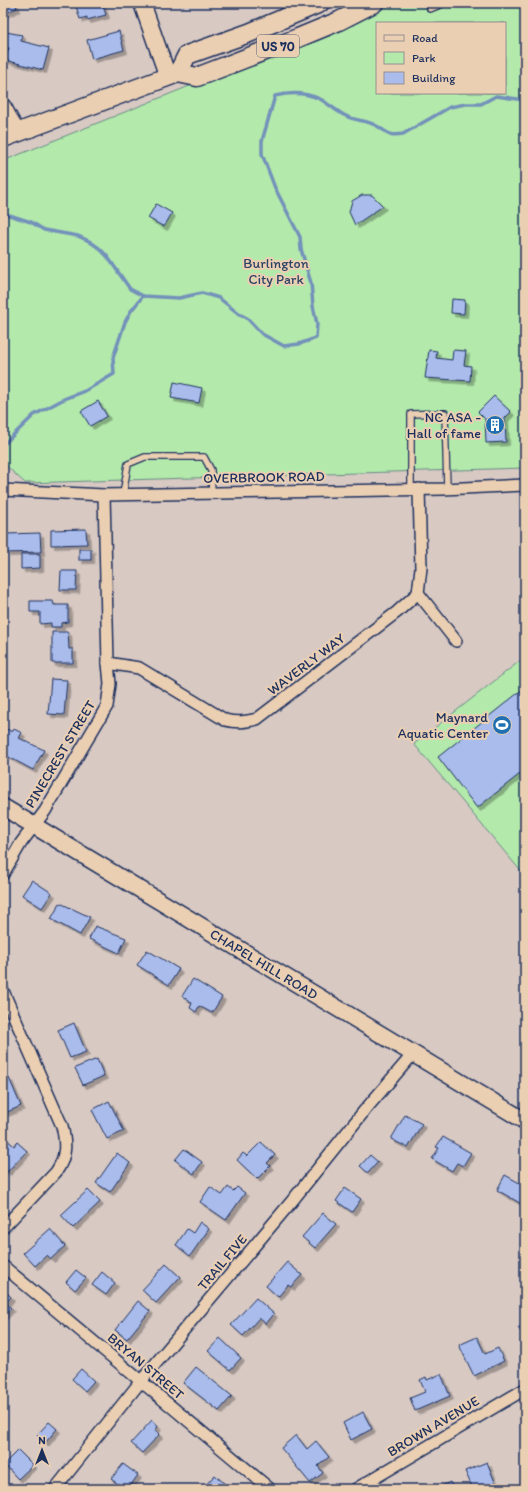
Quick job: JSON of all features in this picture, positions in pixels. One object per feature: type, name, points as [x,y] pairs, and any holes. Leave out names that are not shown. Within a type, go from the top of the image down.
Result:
[{"type":"main road","points":[[3,107],[10,136],[173,75],[142,3]]},
{"type":"main road","name":"US 70","points":[[173,75],[187,55],[249,33],[320,3]]},
{"type":"main road","name":"US 70","points":[[173,75],[197,77],[305,36],[374,3]]},
{"type":"main road","name":"CHAPEL HILL ROAD","points":[[3,806],[525,1122]]},
{"type":"street","name":"OVERBROOK ROAD","points":[[3,490],[123,495],[415,489],[525,485]]},
{"type":"street","points":[[415,489],[421,568],[418,593],[456,642]]},
{"type":"street","name":"PINECREST STREET","points":[[3,874],[21,843],[45,811],[107,706],[110,684],[108,663],[104,495]]},
{"type":"street","name":"WAVERLY WAY","points":[[108,663],[139,668],[225,720],[235,723],[245,722],[257,719],[280,703],[397,612],[418,593]]},
{"type":"street","points":[[3,991],[62,1126],[66,1143],[63,1162],[56,1172],[3,1228]]},
{"type":"street","name":"TRAIL FIVE","points":[[55,1489],[141,1381],[413,1054]]},
{"type":"street","name":"BRYAN STREET","points":[[3,1266],[270,1489]]},
{"type":"street","name":"BROWN AVENUE","points":[[356,1489],[525,1389]]},
{"type":"lane","points":[[430,9],[445,3]]},
{"type":"lane","points":[[415,489],[411,414],[445,413],[447,488]]},
{"type":"lane","points":[[123,495],[128,464],[145,457],[204,457],[211,470],[212,493]]},
{"type":"green space","name":"Burlington City Park","points":[[396,3],[525,3],[525,468],[25,483],[3,463],[3,161]]},
{"type":"green space","points":[[525,657],[525,876],[414,744]]},
{"type":"building","points":[[3,3],[15,3],[17,8],[3,14]]},
{"type":"building","points":[[75,3],[102,3],[106,15],[87,20],[87,17],[80,19]]},
{"type":"building","points":[[119,31],[124,50],[92,59],[87,40]]},
{"type":"building","points":[[6,32],[22,35],[21,41],[49,48],[43,70],[5,60],[9,48],[3,47]]},
{"type":"building","points":[[362,195],[372,195],[383,206],[355,225],[349,212],[352,201]]},
{"type":"building","points":[[156,204],[172,213],[164,227],[148,218]]},
{"type":"building","points":[[452,299],[465,300],[464,314],[451,313]]},
{"type":"building","points":[[429,350],[437,351],[436,358],[452,360],[453,350],[466,351],[464,365],[471,366],[470,381],[425,378]]},
{"type":"building","points":[[174,382],[202,388],[199,403],[171,398]]},
{"type":"building","name":"NC ASA - Hall of fame","points":[[494,396],[511,412],[505,418],[506,442],[486,443],[485,419],[478,412]]},
{"type":"building","points":[[98,401],[107,416],[90,426],[81,411]]},
{"type":"building","points":[[86,529],[87,544],[51,545],[51,530]]},
{"type":"building","points":[[40,533],[41,552],[6,553],[6,534]]},
{"type":"building","points":[[79,549],[91,549],[91,560],[79,560]]},
{"type":"building","points":[[21,554],[40,554],[40,568],[21,569]]},
{"type":"building","points":[[61,571],[77,571],[76,590],[60,590]]},
{"type":"building","points":[[30,601],[53,601],[54,605],[68,605],[68,622],[61,623],[61,627],[51,627],[51,623],[40,624],[40,612],[30,612]]},
{"type":"building","points":[[52,632],[68,632],[69,649],[73,649],[73,663],[52,663]]},
{"type":"building","points":[[51,679],[67,680],[64,715],[48,714]]},
{"type":"building","name":"Maynard Aquatic Center","points":[[523,689],[525,692],[525,770],[477,808],[438,757]]},
{"type":"building","points":[[3,727],[12,732],[14,729],[22,733],[19,738],[44,750],[33,770],[3,754]]},
{"type":"building","points":[[32,880],[52,893],[42,908],[22,895]]},
{"type":"building","points":[[60,903],[90,917],[80,935],[51,919]]},
{"type":"building","points":[[95,926],[126,938],[119,953],[89,939]]},
{"type":"building","points":[[147,950],[179,969],[169,985],[137,965]]},
{"type":"building","points":[[193,979],[222,997],[212,1013],[199,1006],[196,1012],[190,1008],[192,1003],[182,996]]},
{"type":"building","points":[[74,1023],[86,1052],[70,1058],[58,1030]]},
{"type":"building","points":[[97,1059],[104,1076],[83,1085],[75,1068]]},
{"type":"building","points":[[9,1078],[21,1106],[5,1113],[3,1107],[3,1080]]},
{"type":"building","points":[[109,1101],[124,1131],[107,1139],[92,1110]]},
{"type":"building","points":[[405,1115],[422,1124],[408,1148],[391,1139]]},
{"type":"building","points":[[443,1137],[471,1153],[463,1166],[457,1163],[452,1171],[432,1159],[439,1148],[436,1147]]},
{"type":"building","points":[[5,1138],[14,1146],[17,1142],[27,1151],[7,1172],[3,1169],[3,1140]]},
{"type":"building","points":[[261,1142],[275,1155],[267,1163],[270,1166],[257,1179],[237,1160],[243,1153],[247,1156]]},
{"type":"building","points":[[184,1149],[202,1162],[194,1174],[175,1160]]},
{"type":"building","points":[[117,1153],[130,1163],[110,1192],[96,1183]]},
{"type":"building","points":[[370,1155],[378,1162],[368,1173],[360,1166]]},
{"type":"building","points":[[505,1175],[525,1186],[525,1206],[497,1190]]},
{"type":"building","points":[[210,1187],[222,1195],[228,1187],[233,1191],[237,1187],[245,1193],[226,1220],[200,1202]]},
{"type":"building","points":[[345,1188],[361,1199],[352,1212],[336,1201]]},
{"type":"building","points":[[88,1190],[100,1202],[73,1228],[61,1215]]},
{"type":"building","points":[[323,1213],[336,1224],[315,1248],[302,1237]]},
{"type":"building","points":[[200,1222],[209,1229],[190,1256],[176,1245],[187,1229],[193,1233]]},
{"type":"building","points":[[50,1229],[65,1246],[51,1259],[47,1255],[35,1266],[23,1253]]},
{"type":"building","points":[[287,1262],[302,1275],[291,1287],[288,1285],[278,1297],[266,1286]]},
{"type":"building","points":[[166,1264],[180,1277],[156,1303],[142,1290]]},
{"type":"building","points":[[76,1270],[86,1278],[75,1290],[66,1282]]},
{"type":"building","points":[[102,1272],[115,1283],[106,1295],[92,1285]]},
{"type":"building","points":[[3,1289],[11,1297],[6,1303],[11,1308],[3,1317]]},
{"type":"building","points":[[256,1298],[274,1314],[266,1324],[259,1318],[243,1336],[231,1325]]},
{"type":"building","points":[[138,1301],[150,1311],[127,1339],[115,1330]]},
{"type":"building","points":[[525,1322],[525,1336],[518,1328]]},
{"type":"building","points":[[477,1337],[485,1354],[498,1348],[504,1361],[474,1376],[459,1345]]},
{"type":"building","points":[[220,1338],[241,1358],[230,1370],[208,1351]]},
{"type":"building","points":[[196,1367],[232,1396],[219,1411],[183,1383]]},
{"type":"building","points":[[81,1369],[94,1381],[85,1391],[72,1379]]},
{"type":"building","points":[[441,1374],[450,1396],[415,1411],[410,1398],[425,1392],[420,1380],[426,1377],[427,1380]]},
{"type":"building","points":[[363,1412],[372,1429],[351,1440],[343,1423]]},
{"type":"building","points":[[152,1420],[158,1427],[155,1430],[160,1434],[142,1453],[131,1443]]},
{"type":"building","points":[[49,1422],[57,1429],[45,1443],[37,1435]]},
{"type":"building","points":[[525,1426],[525,1435],[521,1430]]},
{"type":"building","points":[[296,1435],[307,1449],[316,1441],[329,1457],[318,1466],[323,1473],[310,1483],[281,1448]]},
{"type":"building","points":[[18,1450],[33,1465],[18,1479],[4,1464]]},
{"type":"building","points":[[487,1462],[495,1482],[480,1489],[473,1489],[465,1471]]},
{"type":"building","points":[[123,1464],[138,1475],[128,1489],[125,1489],[111,1479]]},
{"type":"building","points":[[215,1475],[227,1486],[225,1489],[202,1489]]},
{"type":"building","points":[[450,1482],[454,1489],[435,1489]]},
{"type":"waterway","points":[[3,213],[31,222],[44,230],[78,236],[89,241],[107,256],[130,289],[143,296],[179,298],[202,293],[219,298],[239,314],[247,318],[262,334],[284,346],[299,344],[316,338],[317,324],[313,306],[311,283],[301,249],[300,237],[275,188],[262,154],[262,141],[275,96],[298,93],[309,95],[320,99],[346,116],[372,123],[394,135],[403,134],[450,107],[466,104],[481,104],[496,96],[525,100]]},
{"type":"waterway","points":[[3,445],[34,415],[64,399],[85,391],[114,374],[113,358],[125,322],[131,311],[143,296]]},
{"type":"place","name":"NC ASA - Hall of fame","points":[[495,425]]},
{"type":"place","name":"Maynard Aquatic Center","points":[[502,725]]}]
